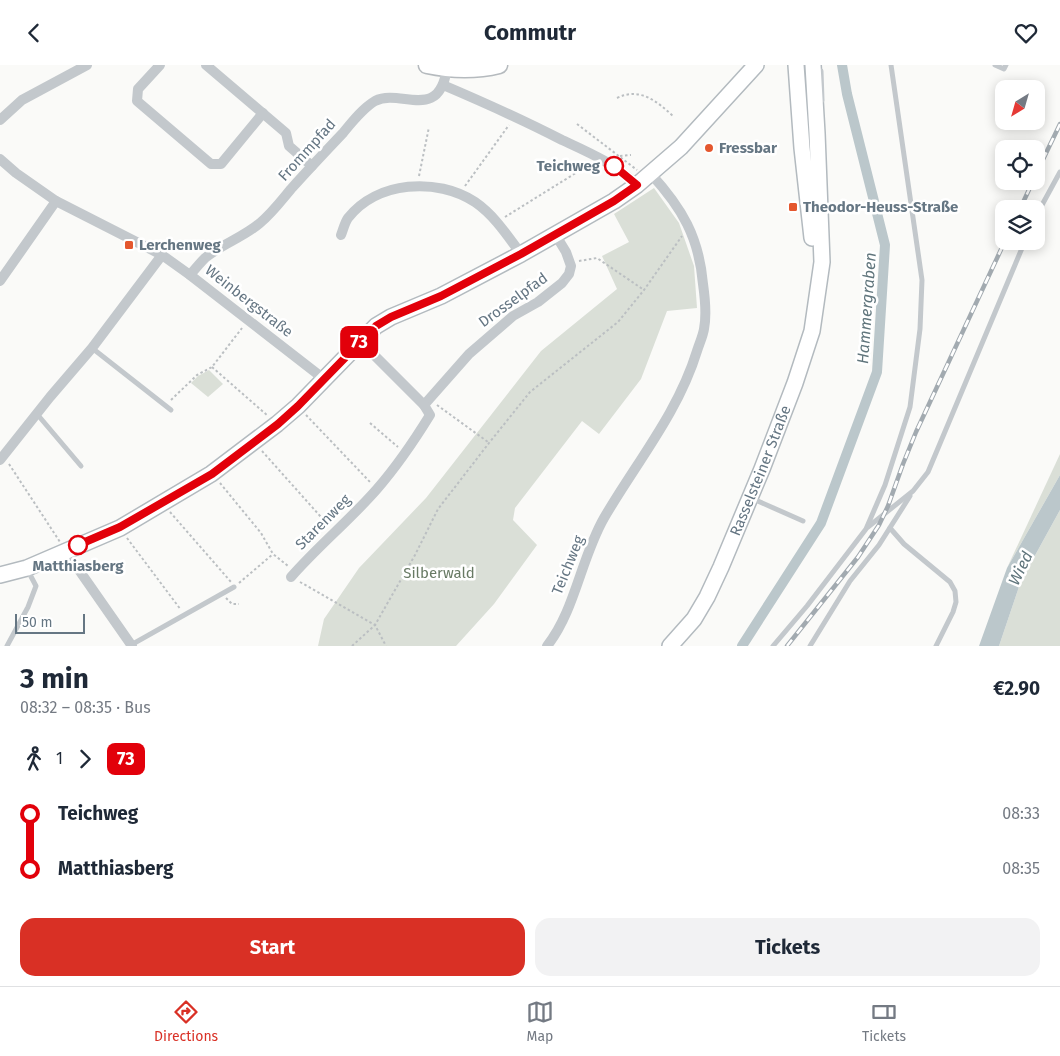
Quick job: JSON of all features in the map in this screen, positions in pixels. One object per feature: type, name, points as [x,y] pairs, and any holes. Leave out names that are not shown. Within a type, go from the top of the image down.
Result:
[{"type":"main road","points":[[428,65],[447,68],[499,65]]},
{"type":"street","points":[[0,120],[22,100],[87,65]]},
{"type":"street","points":[[160,65],[138,89],[136,101],[211,164],[221,164],[263,113]]},
{"type":"street","points":[[206,65],[286,133],[289,146],[312,167]]},
{"type":"street","points":[[0,575],[27,568],[120,527],[212,474],[278,424],[298,406],[376,326],[391,317],[441,296],[521,254],[614,201],[645,179],[690,137],[756,65]]},
{"type":"street","name":"Rasselsteiner Straße","points":[[796,65],[803,157],[818,282]]},
{"type":"street","name":"Rasselsteiner Straße","points":[[670,646],[694,619],[707,597],[751,498],[812,331],[822,262],[813,65]]},
{"type":"street","points":[[443,85],[447,68]]},
{"type":"street","name":"Teichweg","points":[[443,85],[515,117],[607,162],[623,172],[645,179],[667,192],[689,225],[695,240],[702,269],[705,303],[704,329],[690,375],[656,437],[603,519],[587,554],[574,592],[554,637],[547,646]]},
{"type":"street","name":"Frommpfad","points":[[190,275],[207,256],[261,223],[365,110],[377,100],[388,98],[412,101],[424,100],[436,94],[443,85]]},
{"type":"street","name":"Weinbergstraße","points":[[0,159],[16,173],[56,201],[162,255],[324,379]]},
{"type":"street","points":[[341,235],[348,218],[378,194],[393,189],[417,186],[434,187],[459,194],[474,202],[497,222],[521,254]]},
{"type":"street","points":[[0,281],[56,201]]},
{"type":"street","points":[[555,233],[570,263]]},
{"type":"street","points":[[2,458],[92,348],[162,255]]},
{"type":"street","name":"Drosselpfad","points":[[427,402],[469,354],[513,316],[538,303],[562,283],[569,274],[570,263]]},
{"type":"street","points":[[360,341],[427,402]]},
{"type":"street","name":"Starenweg","points":[[293,575],[377,489],[406,454],[430,415],[427,402]]},
{"type":"street","points":[[65,550],[131,645]]},
{"type":"lane","name":"Rasselsteiner Straße","points":[[817,133],[823,108],[819,65]]},
{"type":"lane","points":[[866,529],[885,485],[910,407],[920,329],[922,280],[891,65]]},
{"type":"lane","points":[[995,65],[1004,69],[1006,65]]},
{"type":"lane","points":[[1045,200],[1060,172]]},
{"type":"lane","points":[[810,646],[850,581],[880,545],[913,491],[928,471],[1021,250]]},
{"type":"lane","points":[[92,348],[171,410]]},
{"type":"lane","points":[[37,413],[81,466]]},
{"type":"lane","points":[[773,646],[807,606],[866,529],[913,491]]},
{"type":"lane","points":[[751,498],[803,521]]},
{"type":"lane","points":[[890,528],[904,544],[950,582],[955,591],[956,602],[953,611],[936,646]]},
{"type":"lane","points":[[7,646],[28,607],[36,586],[27,568]]},
{"type":"lane","points":[[131,645],[234,587]]},
{"type":"path","points":[[617,98],[631,93],[644,95],[656,101],[674,117]]},
{"type":"path","points":[[459,194],[511,123]]},
{"type":"path","points":[[577,123],[620,156],[645,179]]},
{"type":"path","points":[[417,186],[429,127]]},
{"type":"path","points":[[620,156],[630,155]]},
{"type":"path","points":[[497,222],[579,171]]},
{"type":"path","points":[[352,646],[375,625],[415,555],[438,509],[489,443],[530,392],[618,322],[644,291],[689,225]]},
{"type":"path","points":[[570,263],[597,258],[644,291]]},
{"type":"path","points":[[165,405],[197,375],[212,367],[248,319]]},
{"type":"path","points":[[212,367],[278,424]]},
{"type":"path","points":[[427,402],[489,443]]},
{"type":"path","points":[[298,406],[377,489]]},
{"type":"path","points":[[370,423],[398,447]]},
{"type":"path","points":[[254,441],[321,518]]},
{"type":"path","points":[[2,458],[65,550]]},
{"type":"path","points":[[212,474],[293,575],[375,625],[386,646]]},
{"type":"path","points":[[161,502],[234,587],[274,553]]},
{"type":"path","points":[[120,527],[184,614]]},
{"type":"path","points":[[222,594],[232,604],[238,604]]},
{"type":"green space","name":"Silberwald","points":[[654,188],[679,223],[694,266],[697,308],[667,311],[641,379],[599,434],[582,421],[515,508],[513,520],[537,545],[494,604],[456,646],[318,646],[324,619],[359,568],[426,498],[541,351],[617,289],[602,256],[629,242],[614,214]]},
{"type":"green space","points":[[209,370],[223,384],[208,397],[191,383],[198,376]]},
{"type":"green space","points":[[1060,454],[1060,475],[1007,568]]},
{"type":"green space","points":[[1060,510],[1060,646],[999,646],[1021,581]]},
{"type":"water","name":"Wied","points":[[1060,475],[1060,510],[1021,581],[999,646],[979,646],[1007,568]]},
{"type":"waterway","name":"Hammergraben","points":[[742,646],[821,523],[877,372],[885,245],[847,94],[842,65]]},
{"type":"railway","points":[[1045,155],[1060,124]]},
{"type":"railway","points":[[1024,200],[1029,190]]},
{"type":"railway","points":[[787,646],[858,557],[879,525],[916,432],[1001,250]]},
{"type":"bus line","name":"73","points":[[78,545],[120,527],[212,474],[278,424],[298,406],[376,326],[391,317],[441,296],[521,254],[614,201],[637,185],[614,166]]},
{"type":"place","name":"Fressbar","points":[[709,148]]},
{"type":"place","name":"Teichweg","points":[[614,166]]},
{"type":"place","name":"Theodor-Heuss-Straße","points":[[793,207]]},
{"type":"place","name":"Lerchenweg","points":[[129,245]]},
{"type":"place","name":"Matthiasberg","points":[[78,545]]}]
